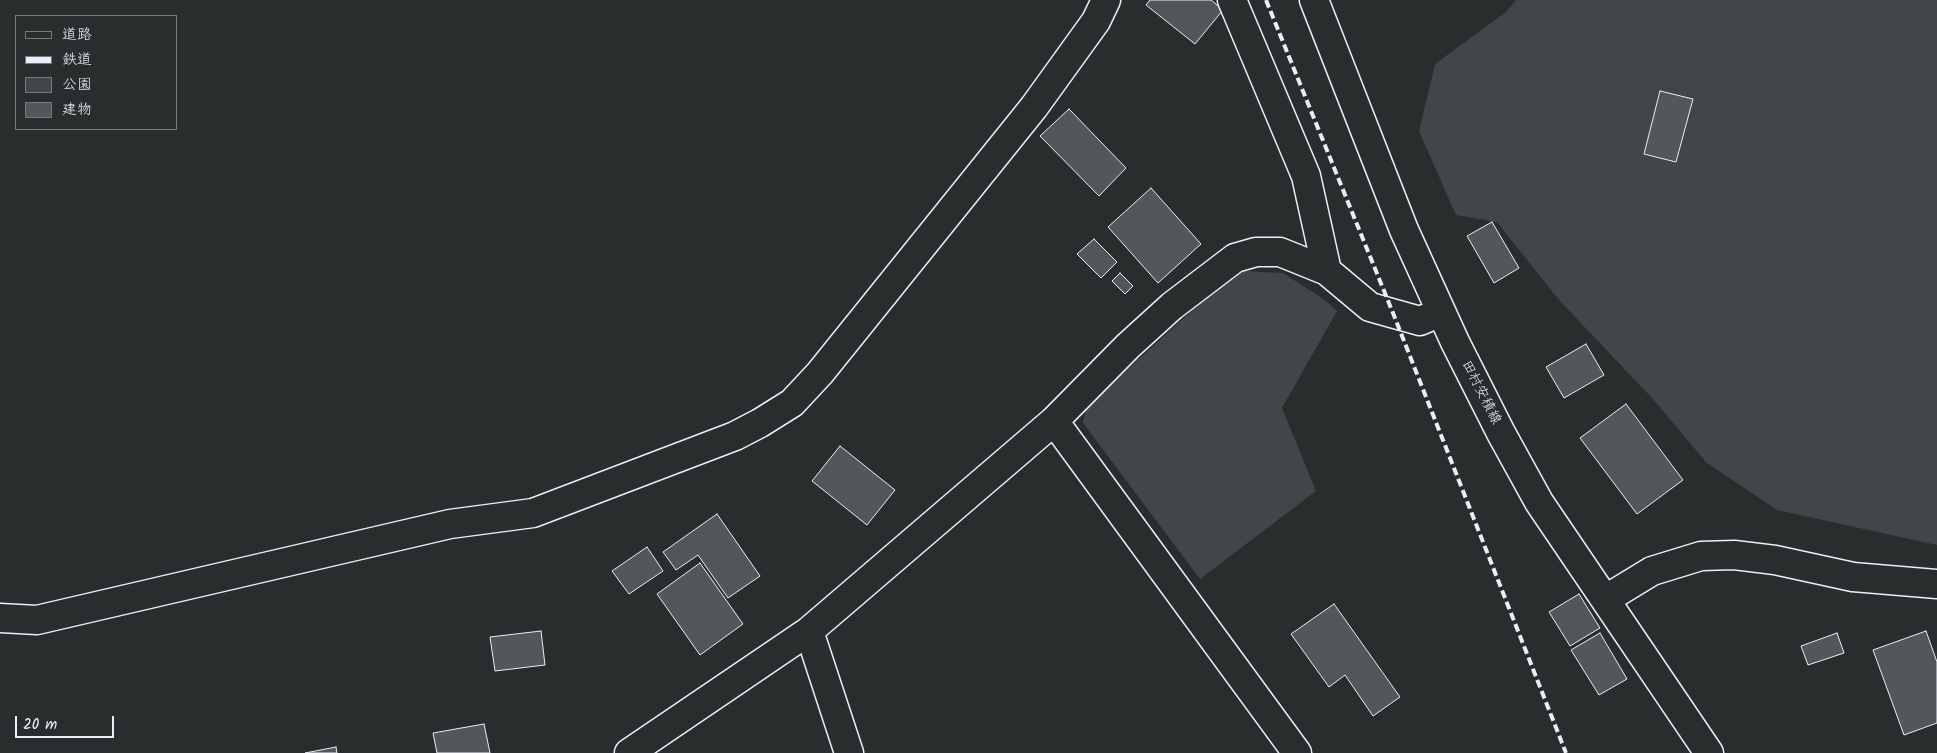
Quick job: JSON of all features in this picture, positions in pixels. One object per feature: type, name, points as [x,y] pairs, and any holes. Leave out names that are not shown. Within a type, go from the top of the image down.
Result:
[{"type":"street","points":[[0,618],[37,620],[450,524],[533,513],[736,436],[760,423],[792,402],[820,373],[1034,107],[1096,21],[1106,0]]},
{"type":"street","points":[[1232,0],[1306,176],[1327,271]]},
{"type":"street","name":"田村安積線","points":[[1314,0],[1404,230],[1441,312],[1501,434],[1539,502],[1709,753]]},
{"type":"street","points":[[629,753],[809,631],[1054,421],[1128,346],[1172,306],[1235,258],[1256,252],[1280,252],[1327,271],[1370,307],[1420,321],[1441,312]]},
{"type":"street","points":[[1054,421],[1297,753]]},
{"type":"street","points":[[1606,599],[1652,570],[1701,556],[1734,555],[1775,560],[1853,577],[1937,584]]},
{"type":"street","points":[[809,631],[850,753]]},
{"type":"green space","points":[[1516,0],[1937,0],[1937,545],[1777,510],[1707,463],[1652,398],[1559,300],[1497,222],[1456,215],[1419,131],[1435,64],[1506,12]]},
{"type":"green space","points":[[1242,271],[1283,273],[1325,300],[1337,311],[1282,408],[1316,491],[1200,579],[1083,423],[1086,407],[1219,286]]},
{"type":"building","points":[[1150,0],[1211,0],[1223,10],[1195,44],[1146,5]]},
{"type":"building","points":[[1660,91],[1693,99],[1676,162],[1644,154]]},
{"type":"building","points":[[1069,109],[1126,168],[1099,196],[1040,136]]},
{"type":"building","points":[[1151,188],[1201,244],[1158,283],[1108,227]]},
{"type":"building","points":[[1492,222],[1519,268],[1494,283],[1467,236]]},
{"type":"building","points":[[1094,239],[1117,262],[1101,278],[1077,254]]},
{"type":"building","points":[[1120,273],[1133,286],[1125,294],[1112,281]]},
{"type":"building","points":[[1586,344],[1604,375],[1564,398],[1546,367]]},
{"type":"building","points":[[1626,404],[1683,480],[1637,514],[1580,438]]},
{"type":"building","points":[[840,446],[895,490],[867,525],[812,481]]},
{"type":"building","points":[[717,514],[760,576],[728,598],[698,555],[676,570],[663,552]]},
{"type":"building","points":[[647,547],[663,571],[629,594],[612,571]]},
{"type":"building","points":[[700,563],[743,624],[700,655],[657,594]]},
{"type":"building","points":[[1579,594],[1600,628],[1570,646],[1549,612]]},
{"type":"building","points":[[1334,604],[1400,697],[1373,716],[1345,675],[1329,687],[1291,634]]},
{"type":"building","points":[[541,631],[545,665],[495,671],[490,637]]},
{"type":"building","points":[[1926,631],[1937,662],[1937,723],[1904,735],[1873,650]]},
{"type":"building","points":[[1600,633],[1627,679],[1599,695],[1571,650]]},
{"type":"building","points":[[1837,633],[1844,653],[1808,665],[1801,646]]},
{"type":"building","points":[[484,724],[490,753],[437,753],[433,733]]},
{"type":"building","points":[[336,747],[337,753],[305,753]]},
{"type":"railway","points":[[1266,0],[1393,313],[1566,753]]}]
